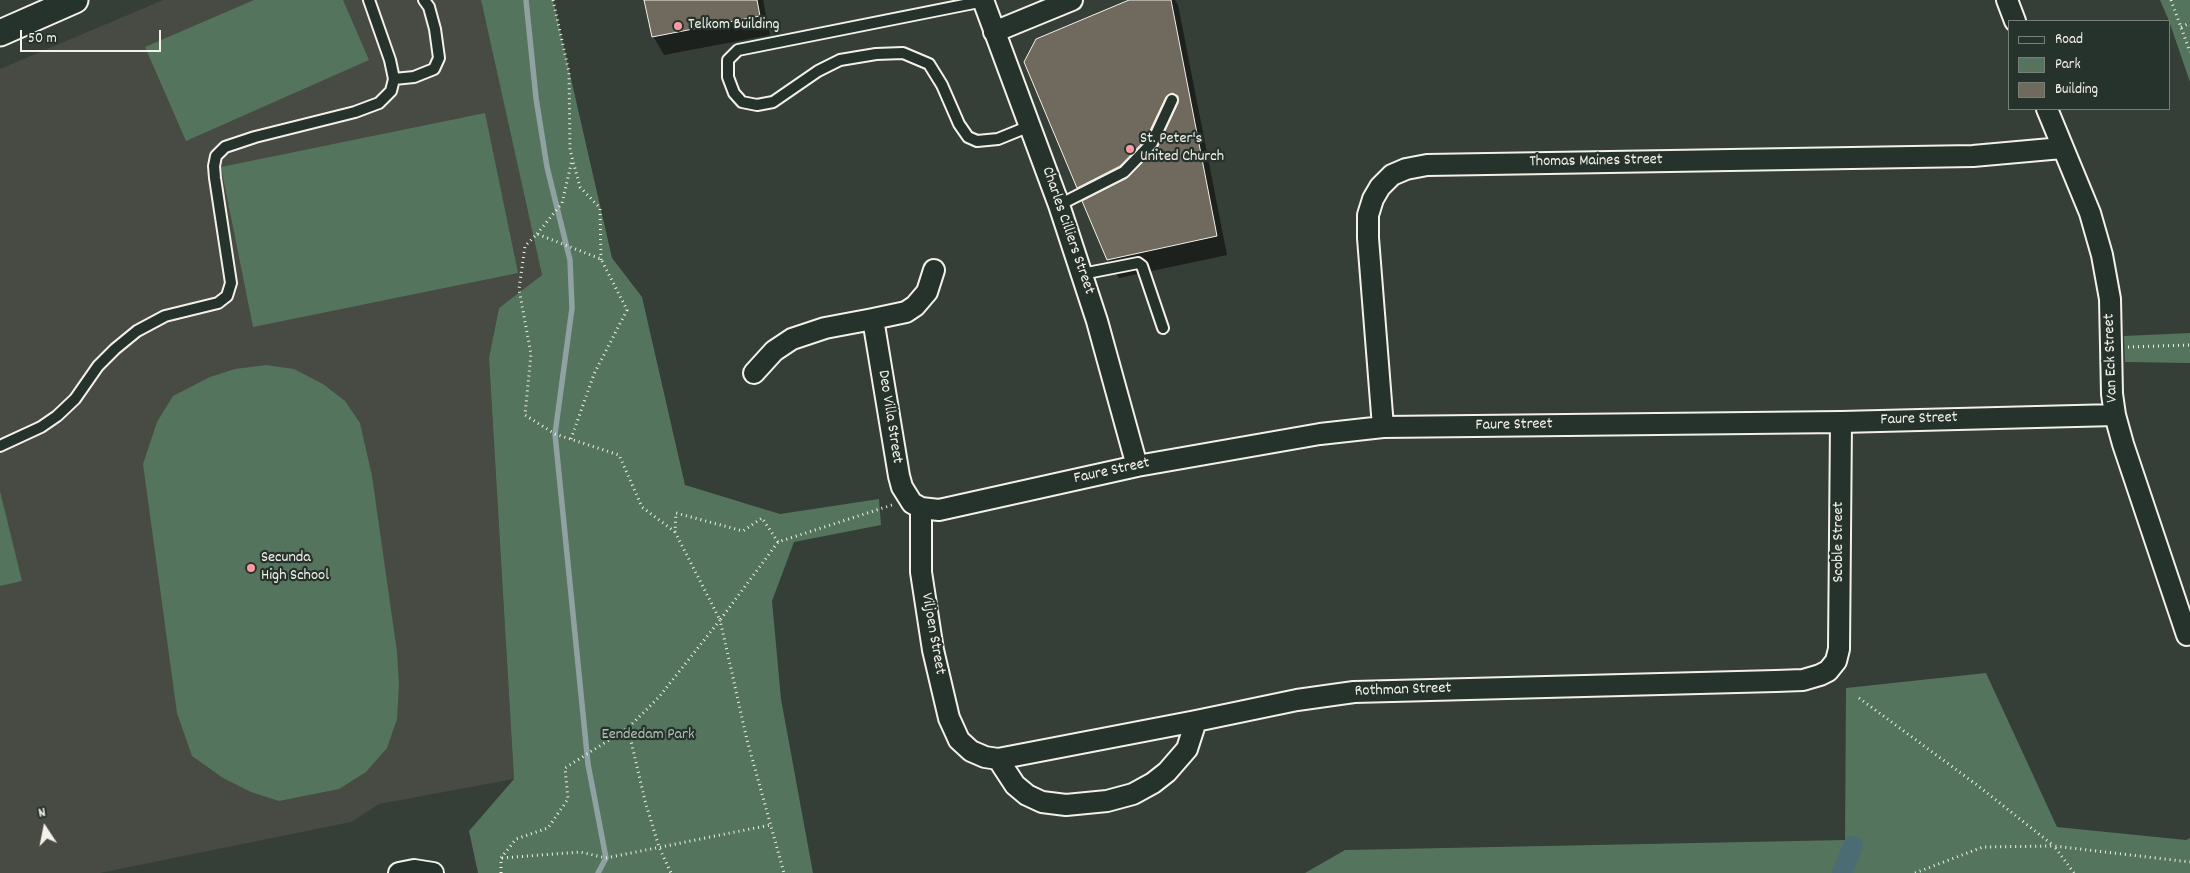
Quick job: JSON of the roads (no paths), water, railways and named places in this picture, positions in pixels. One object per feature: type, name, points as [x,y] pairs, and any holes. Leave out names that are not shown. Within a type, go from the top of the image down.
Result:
[{"type":"street","points":[[0,33],[75,0]]},
{"type":"street","points":[[994,32],[1072,0]]},
{"type":"street","points":[[2007,0],[2015,20]]},
{"type":"street","name":"Charles Cilliers Street","points":[[983,1],[1060,205],[1097,321],[1137,466]]},
{"type":"street","name":"Van Eck Street","points":[[2047,110],[2090,213],[2102,255],[2110,298],[2112,394],[2115,415],[2122,444],[2188,635]]},
{"type":"street","name":"Thomas Maines Street","points":[[1383,427],[1368,238],[1368,215],[1373,199],[1380,187],[1392,176],[1406,170],[1437,165],[1973,156],[2062,148]]},
{"type":"street","points":[[754,373],[774,351],[792,339],[817,330],[906,312],[916,306],[927,292],[934,270]]},
{"type":"street","name":"Deo Villa Street","points":[[873,318],[899,476],[914,503]]},
{"type":"street","name":"Faure Street","points":[[914,503],[939,510],[1137,466],[1320,434],[1383,427],[1840,422],[2115,415]]},
{"type":"street","name":"Scoble Street","points":[[1836,661],[1840,649],[1840,422]]},
{"type":"street","name":"Viljoen Street","points":[[914,503],[921,572],[934,650],[949,718],[959,740],[971,752]]},
{"type":"street","name":"Rothman Street","points":[[971,752],[998,759],[1196,722],[1297,700],[1354,692],[1803,680],[1828,671],[1836,661]]},
{"type":"street","points":[[998,759],[1015,785],[1027,795],[1042,802],[1066,805],[1107,801],[1134,794],[1167,772],[1187,749],[1196,722]]},
{"type":"street","points":[[399,873],[414,870],[432,873]]},
{"type":"lane","points":[[0,446],[41,427],[57,416],[75,399],[98,366],[114,349],[137,331],[165,316],[218,303],[227,296],[231,283],[215,178],[214,166],[216,156],[225,148],[255,137],[346,114],[379,103],[391,91],[394,78],[390,60],[369,0]]},
{"type":"lane","points":[[394,78],[414,77],[434,69],[439,58],[436,28],[429,7],[424,0]]},
{"type":"lane","points":[[983,1],[738,50],[728,60],[728,76],[734,93],[742,102],[757,105],[773,102],[818,71],[840,60],[876,54],[903,53],[929,64],[942,85],[959,124],[968,137],[977,142],[998,139],[1030,126]]},
{"type":"lane","points":[[1060,205],[1124,172],[1152,143],[1172,100]]},
{"type":"lane","points":[[1082,274],[1138,263],[1142,266],[1163,328]]},
{"type":"waterway","points":[[526,0],[536,98],[547,167],[570,260],[572,308],[555,434],[588,764],[606,858],[598,873]]},
{"type":"waterway","points":[[1842,873],[1853,846]]},
{"type":"place","name":"Telkom Building","points":[[678,26]]},
{"type":"place","name":"St. Peter's United Church","points":[[1130,149]]},
{"type":"place","name":"Secunda High School","points":[[251,568]]},
{"type":"park label","name":"Eendedam Park","points":[[648,736]]}]
